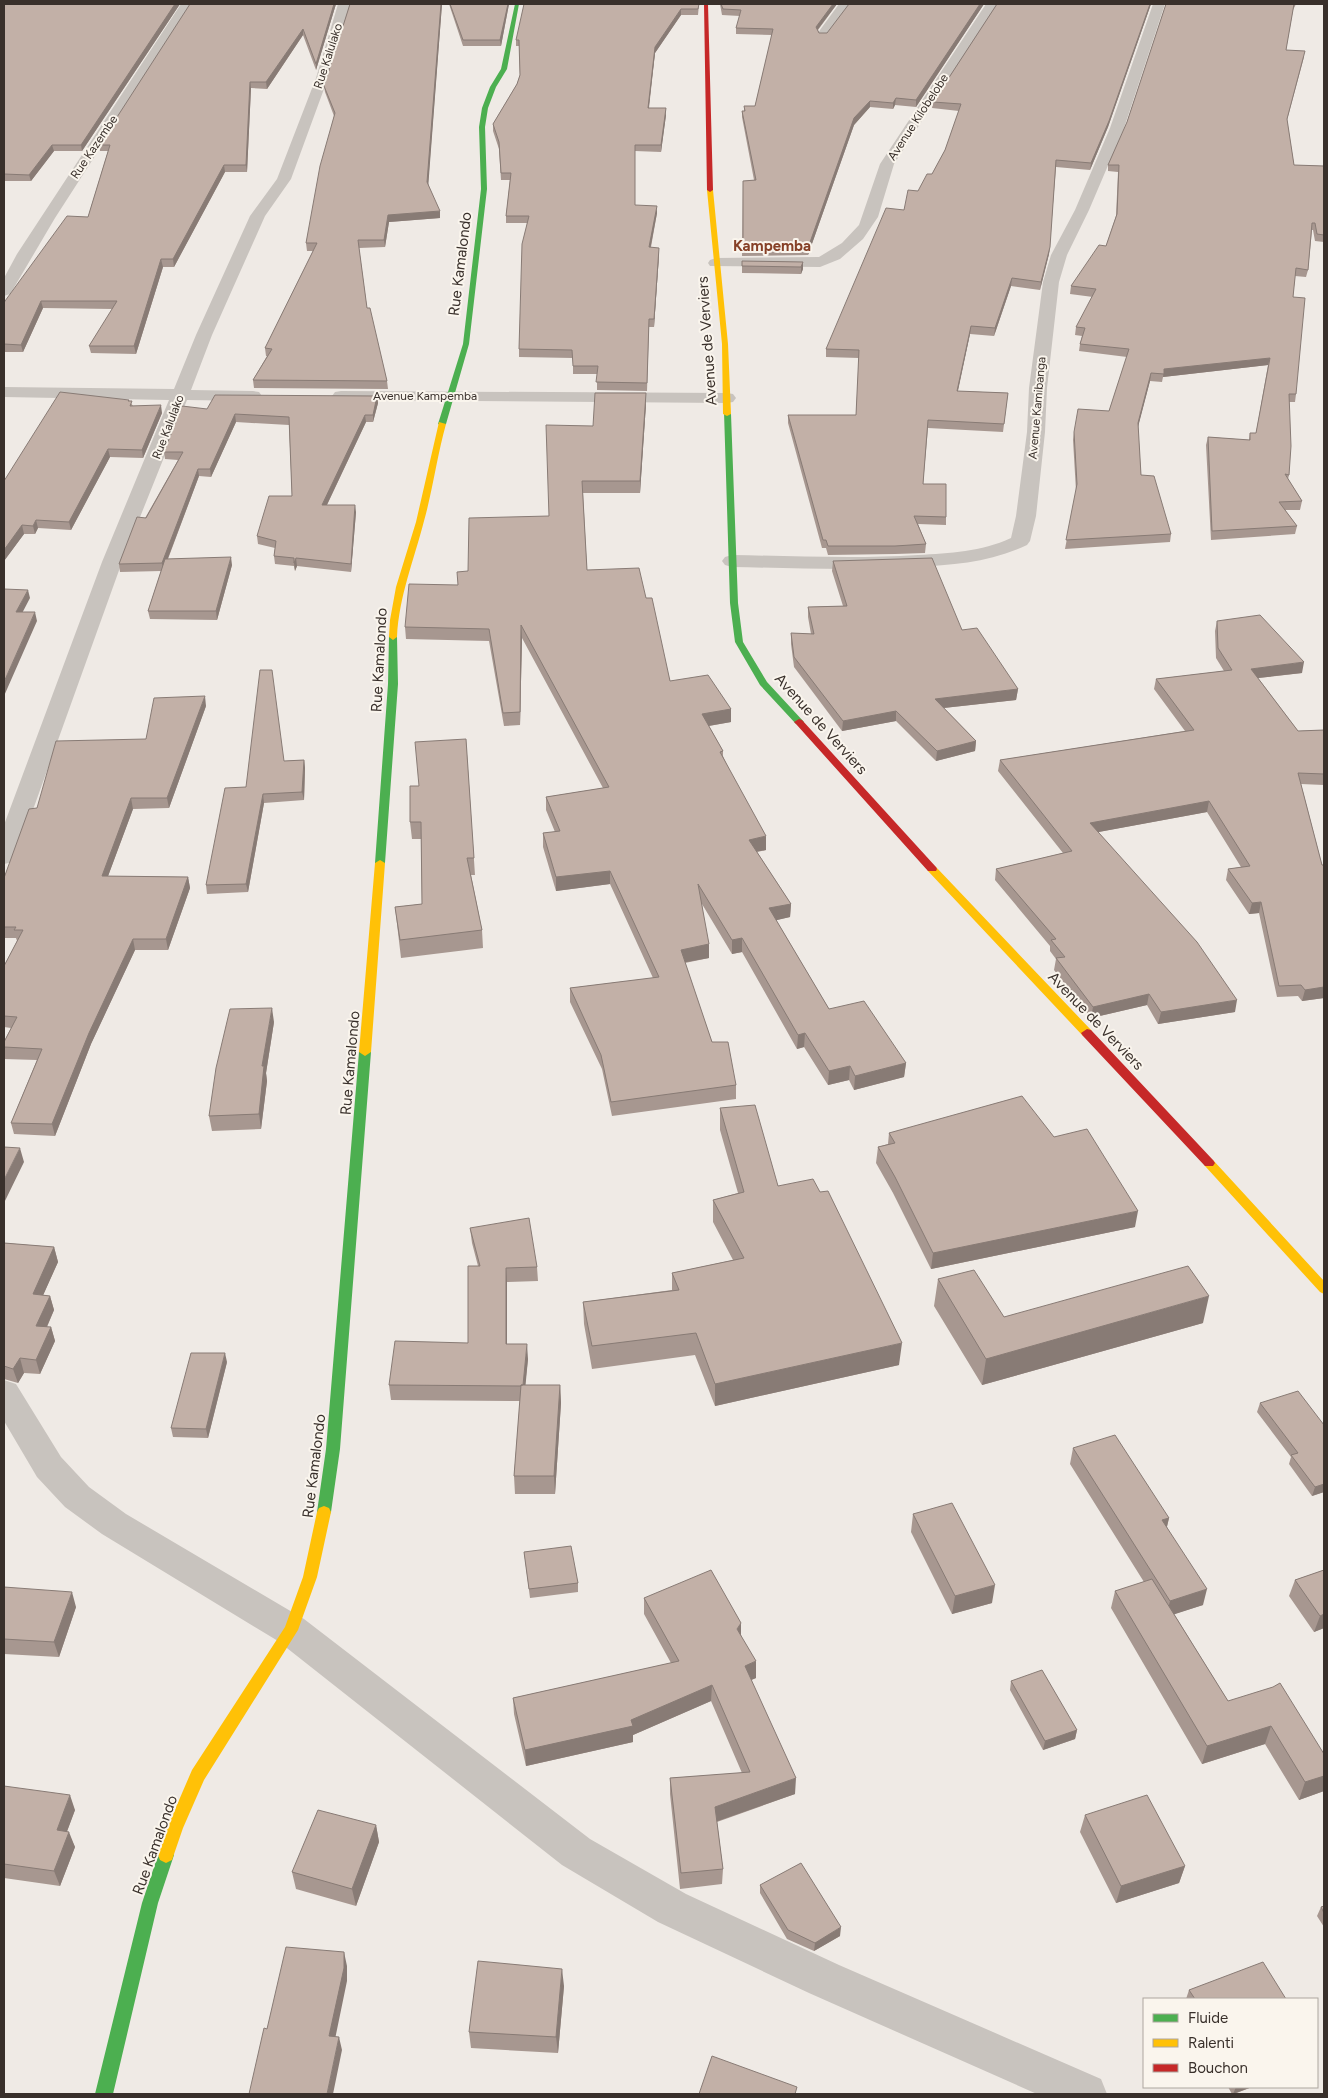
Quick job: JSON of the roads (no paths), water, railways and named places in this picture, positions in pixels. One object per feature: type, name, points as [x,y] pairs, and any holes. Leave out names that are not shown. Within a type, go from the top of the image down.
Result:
[{"type":"street","name":"Rue Kazembe","points":[[4,291],[80,166],[130,94],[186,4]]},
{"type":"street","name":"Rue Kalulako","points":[[4,857],[112,562],[204,335],[258,216],[284,179],[322,78],[344,4]]},
{"type":"street","name":"Rue Kamalondo","points":[[104,2094],[150,1903],[175,1828],[198,1775],[291,1630],[310,1576],[322,1524],[333,1449],[387,777],[393,684],[394,628],[399,591],[424,507],[434,452],[466,344],[484,189],[482,149],[485,108],[493,87],[504,69],[517,4]]},
{"type":"street","name":"Avenue de Verviers","points":[[706,4],[709,158],[716,263],[726,344],[732,561],[734,603],[739,642],[763,683],[981,923],[1143,1090],[1324,1289]]},
{"type":"street","points":[[823,34],[845,4]]},
{"type":"street","name":"Avenue Kilobelobe","points":[[716,263],[820,262],[833,258],[860,236],[873,215],[887,164],[992,4]]},
{"type":"street","name":"Avenue Kamibanga","points":[[732,561],[896,563],[975,557],[1002,551],[1020,542],[1026,516],[1036,432],[1038,388],[1051,282],[1059,255],[1082,210],[1117,128],[1159,4]]},
{"type":"street","points":[[4,392],[265,396]]},
{"type":"street","name":"Avenue Kampemba","points":[[323,396],[727,398]]},
{"type":"street","points":[[4,1393],[49,1467],[77,1496],[114,1524],[291,1630],[576,1852],[672,1908],[824,1979],[1086,2094]]},
{"type":"district","name":"Kampemba","points":[[772,246]]}]
